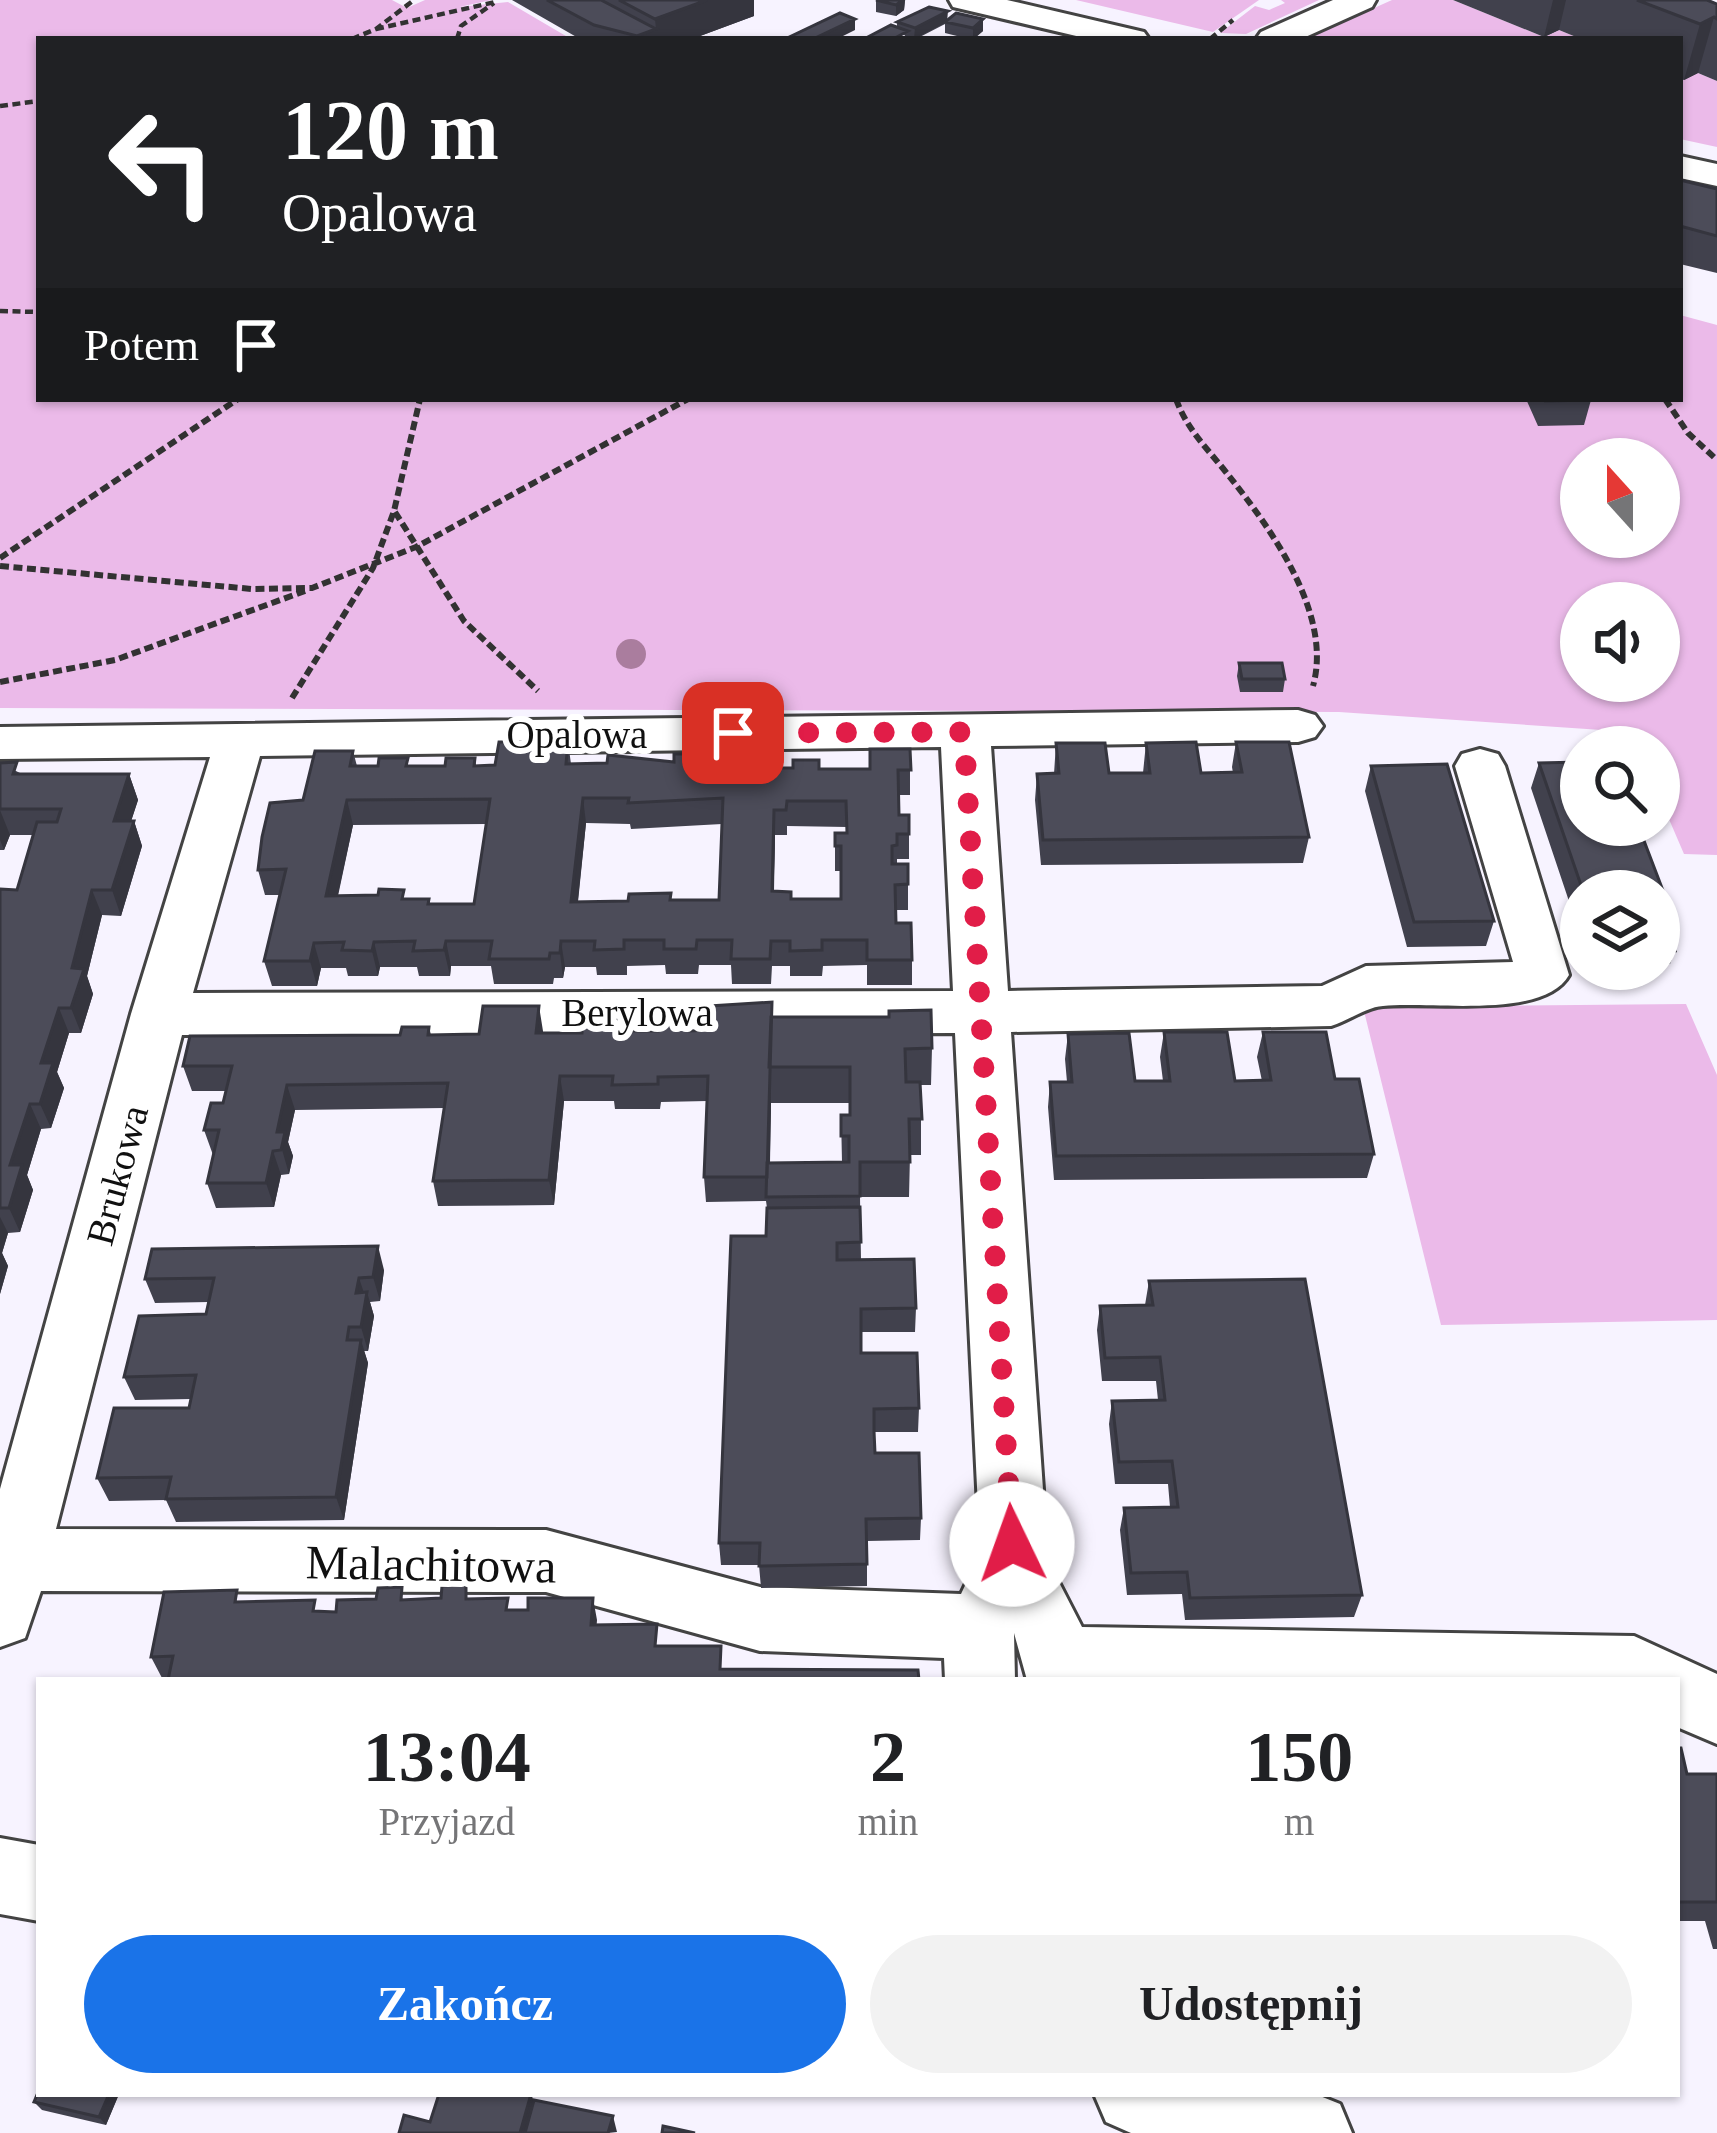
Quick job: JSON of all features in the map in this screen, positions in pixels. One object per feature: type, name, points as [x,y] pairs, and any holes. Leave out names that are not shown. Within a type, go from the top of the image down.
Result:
[{"type":"street","points":[[964,0],[1052,31],[1102,36]]},
{"type":"street","points":[[1280,36],[1359,0]]},
{"type":"street","points":[[1683,167],[1717,175]]},
{"type":"street","name":"Opalowa","points":[[0,743],[1298,726]]},
{"type":"street","points":[[964,732],[1013,1566],[1060,1669],[1634,1669],[1651,1677]]},
{"type":"street","name":"Brukowa","points":[[8,1587],[159,1014],[241,737]]},
{"type":"street","name":"Berylowa","points":[[159,1014],[980,1012],[1330,1006],[1366,986],[1527,982],[1542,975],[1480,766]]},
{"type":"street","name":"Malachitowa","points":[[8,1587],[546,1561],[597,1570],[761,1619],[981,1653]]},
{"type":"street","points":[[981,1653],[1013,1566]]},
{"type":"street","points":[[1680,1692],[1717,1710]]},
{"type":"street","points":[[0,1876],[36,1882]]},
{"type":"street","points":[[1148,2097],[1311,2133]]},
{"type":"path","points":[[376,29],[414,0]]},
{"type":"path","points":[[359,36],[495,2],[461,26],[458,36]]},
{"type":"path","points":[[0,106],[36,100]]},
{"type":"path","points":[[0,311],[36,312]]},
{"type":"path","points":[[0,562],[234,402]]},
{"type":"path","points":[[241,737],[280,718],[374,568],[394,511],[419,402]]},
{"type":"path","points":[[0,682],[133,655],[374,568],[682,402]]},
{"type":"path","points":[[1177,402],[1199,446],[1232,479],[1286,562],[1322,653],[1298,726]]},
{"type":"path","points":[[1667,402],[1688,433],[1717,460]]},
{"type":"path","points":[[394,511],[464,621],[528,683],[594,734]]},
{"type":"path","points":[[0,562],[252,589],[312,588]]},
{"type":"shaded area","points":[[0,0],[392,0],[407,8],[425,0],[492,0],[459,7],[508,2],[566,36],[36,36],[36,402],[1683,402],[1683,316],[1717,325],[1717,855],[1684,854],[1680,845],[1680,726],[1560,727],[1339,712],[0,708]]},
{"type":"shaded area","points":[[1076,0],[1259,0],[1213,32]]},
{"type":"shaded area","points":[[1281,0],[1319,0],[1246,34],[1220,33],[1255,6],[1269,10],[1285,3]]},
{"type":"shaded area","points":[[1392,0],[1453,0],[1542,36],[1312,36]]},
{"type":"shaded area","points":[[1698,73],[1717,81],[1717,147],[1683,140],[1683,78]]},
{"type":"shaded area","points":[[1686,1004],[1717,1075],[1717,1320],[1441,1325],[1363,1007]]},
{"type":"building","points":[[547,0],[601,0],[656,29],[637,36],[594,25]]},
{"type":"building","points":[[619,0],[707,0],[655,19]]},
{"type":"building","points":[[1637,0],[1707,0],[1717,4],[1717,19],[1700,24]]},
{"type":"building","points":[[929,7],[948,11],[915,28],[897,22]]},
{"type":"building","points":[[840,13],[855,19],[819,36],[791,36]]},
{"type":"building","points":[[956,13],[983,19],[973,28],[945,22]]},
{"type":"building","points":[[891,25],[908,31],[899,36],[870,36]]},
{"type":"building","points":[[1683,181],[1717,189],[1717,236],[1683,227]]},
{"type":"building","points":[[1239,663],[1282,663],[1285,679],[1242,679]]},
{"type":"building","points":[[738,740],[777,740],[776,768],[793,768],[793,760],[819,760],[819,769],[870,769],[870,749],[910,749],[911,770],[898,770],[899,815],[909,815],[909,834],[897,834],[892,864],[908,864],[908,884],[895,885],[896,923],[911,923],[912,960],[867,960],[867,940],[822,940],[822,950],[790,951],[790,941],[771,941],[770,959],[731,959],[732,940],[697,940],[696,949],[664,949],[664,940],[624,940],[624,949],[594,950],[595,941],[561,941],[560,953],[550,953],[549,959],[489,959],[492,941],[446,941],[444,950],[413,951],[415,941],[374,942],[372,951],[342,950],[344,942],[314,943],[310,961],[264,961],[286,869],[258,870],[270,803],[303,800],[315,751],[353,751],[350,766],[378,766],[379,758],[408,758],[406,766],[445,766],[446,758],[475,758],[474,766],[495,765],[499,742],[568,742],[566,764],[607,763],[608,755],[674,762],[674,754],[706,754],[705,761],[737,761]],"holes":[[[583,798],[629,798],[628,803],[723,798],[719,900],[670,900],[671,893],[629,894],[628,901],[571,902]],[[490,799],[474,904],[402,899],[404,890],[326,896],[347,800]],[[787,801],[846,801],[847,833],[835,833],[835,846],[841,846],[841,899],[791,899],[791,892],[772,891],[774,810],[786,810]]]},
{"type":"building","points":[[1196,742],[1201,773],[1242,772],[1236,742],[1289,742],[1309,837],[1043,840],[1037,774],[1059,773],[1056,743],[1105,743],[1109,773],[1150,773],[1146,743]]},
{"type":"building","points":[[17,762],[13,774],[129,774],[114,821],[134,821],[112,890],[92,890],[72,968],[84,969],[71,1008],[59,1008],[41,1063],[53,1063],[40,1104],[30,1104],[10,1165],[22,1165],[9,1208],[0,1208],[0,889],[17,890],[37,822],[57,822],[61,809],[0,809],[0,763]]},
{"type":"building","points":[[1560,762],[1560,824],[1539,763]]},
{"type":"building","points":[[1447,764],[1494,921],[1414,922],[1371,766]]},
{"type":"building","points":[[1568,846],[1646,846],[1655,870],[1576,870]]},
{"type":"building","points":[[772,1002],[767,1177],[704,1177],[708,1076],[658,1077],[658,1084],[612,1085],[613,1076],[560,1076],[549,1180],[433,1181],[448,1083],[287,1085],[277,1132],[285,1132],[281,1150],[273,1151],[266,1183],[207,1183],[219,1130],[204,1130],[211,1103],[223,1103],[232,1066],[183,1066],[190,1036],[400,1035],[402,1027],[429,1027],[428,1035],[479,1034],[483,1006],[539,1006],[536,1033],[582,1033],[583,1020],[616,1020],[615,1031],[658,1031],[659,1021],[690,1021],[690,1031],[709,1030],[710,1006]]},
{"type":"building","points":[[931,1010],[932,1048],[905,1049],[906,1082],[920,1082],[922,1119],[909,1119],[910,1162],[860,1162],[860,1196],[766,1197],[767,1163],[849,1162],[849,1136],[841,1136],[841,1115],[850,1115],[850,1067],[769,1067],[771,1017],[889,1017],[889,1011]]},
{"type":"building","points":[[1164,1032],[1227,1032],[1235,1081],[1271,1080],[1263,1032],[1326,1032],[1335,1079],[1359,1079],[1374,1154],[1056,1156],[1050,1082],[1072,1082],[1068,1034],[1129,1033],[1135,1081],[1170,1081]]},
{"type":"building","points":[[860,1207],[861,1242],[837,1243],[837,1260],[914,1259],[916,1308],[861,1309],[861,1353],[917,1353],[919,1408],[874,1409],[874,1431],[875,1453],[919,1453],[921,1518],[866,1519],[867,1564],[759,1566],[760,1543],[719,1543],[731,1236],[766,1236],[767,1208]]},
{"type":"building","points":[[378,1246],[373,1277],[359,1278],[356,1293],[367,1292],[361,1327],[349,1327],[347,1340],[361,1340],[336,1497],[166,1499],[171,1477],[97,1478],[114,1408],[189,1408],[196,1375],[124,1377],[139,1316],[206,1314],[214,1278],[145,1279],[152,1249]]},
{"type":"building","points":[[1305,1279],[1362,1595],[1190,1598],[1187,1572],[1131,1573],[1124,1508],[1178,1507],[1172,1461],[1119,1462],[1112,1401],[1165,1400],[1160,1357],[1105,1358],[1100,1306],[1153,1305],[1149,1281]]},
{"type":"building","points":[[466,1585],[466,1599],[508,1598],[506,1610],[528,1610],[528,1598],[593,1598],[591,1625],[657,1624],[655,1646],[721,1646],[720,1669],[918,1670],[919,1677],[169,1677],[173,1656],[151,1657],[164,1592],[237,1590],[235,1602],[315,1600],[313,1611],[336,1612],[337,1600],[376,1599],[378,1588],[402,1587],[401,1600],[441,1598],[442,1586]]},
{"type":"building","points":[[1680,1748],[1687,1774],[1717,1774],[1717,1902],[1680,1902]]},
{"type":"building","points":[[36,2097],[108,2097],[99,2117],[34,2102]]},
{"type":"building","points":[[438,2097],[530,2097],[520,2133],[399,2133],[404,2115],[430,2122]]},
{"type":"building","points":[[534,2100],[613,2116],[608,2133],[525,2133]]},
{"type":"building","points":[[663,2126],[695,2133],[662,2133]]},
{"type":"route","points":[[733,733],[964,732],[1012,1544]]}]
